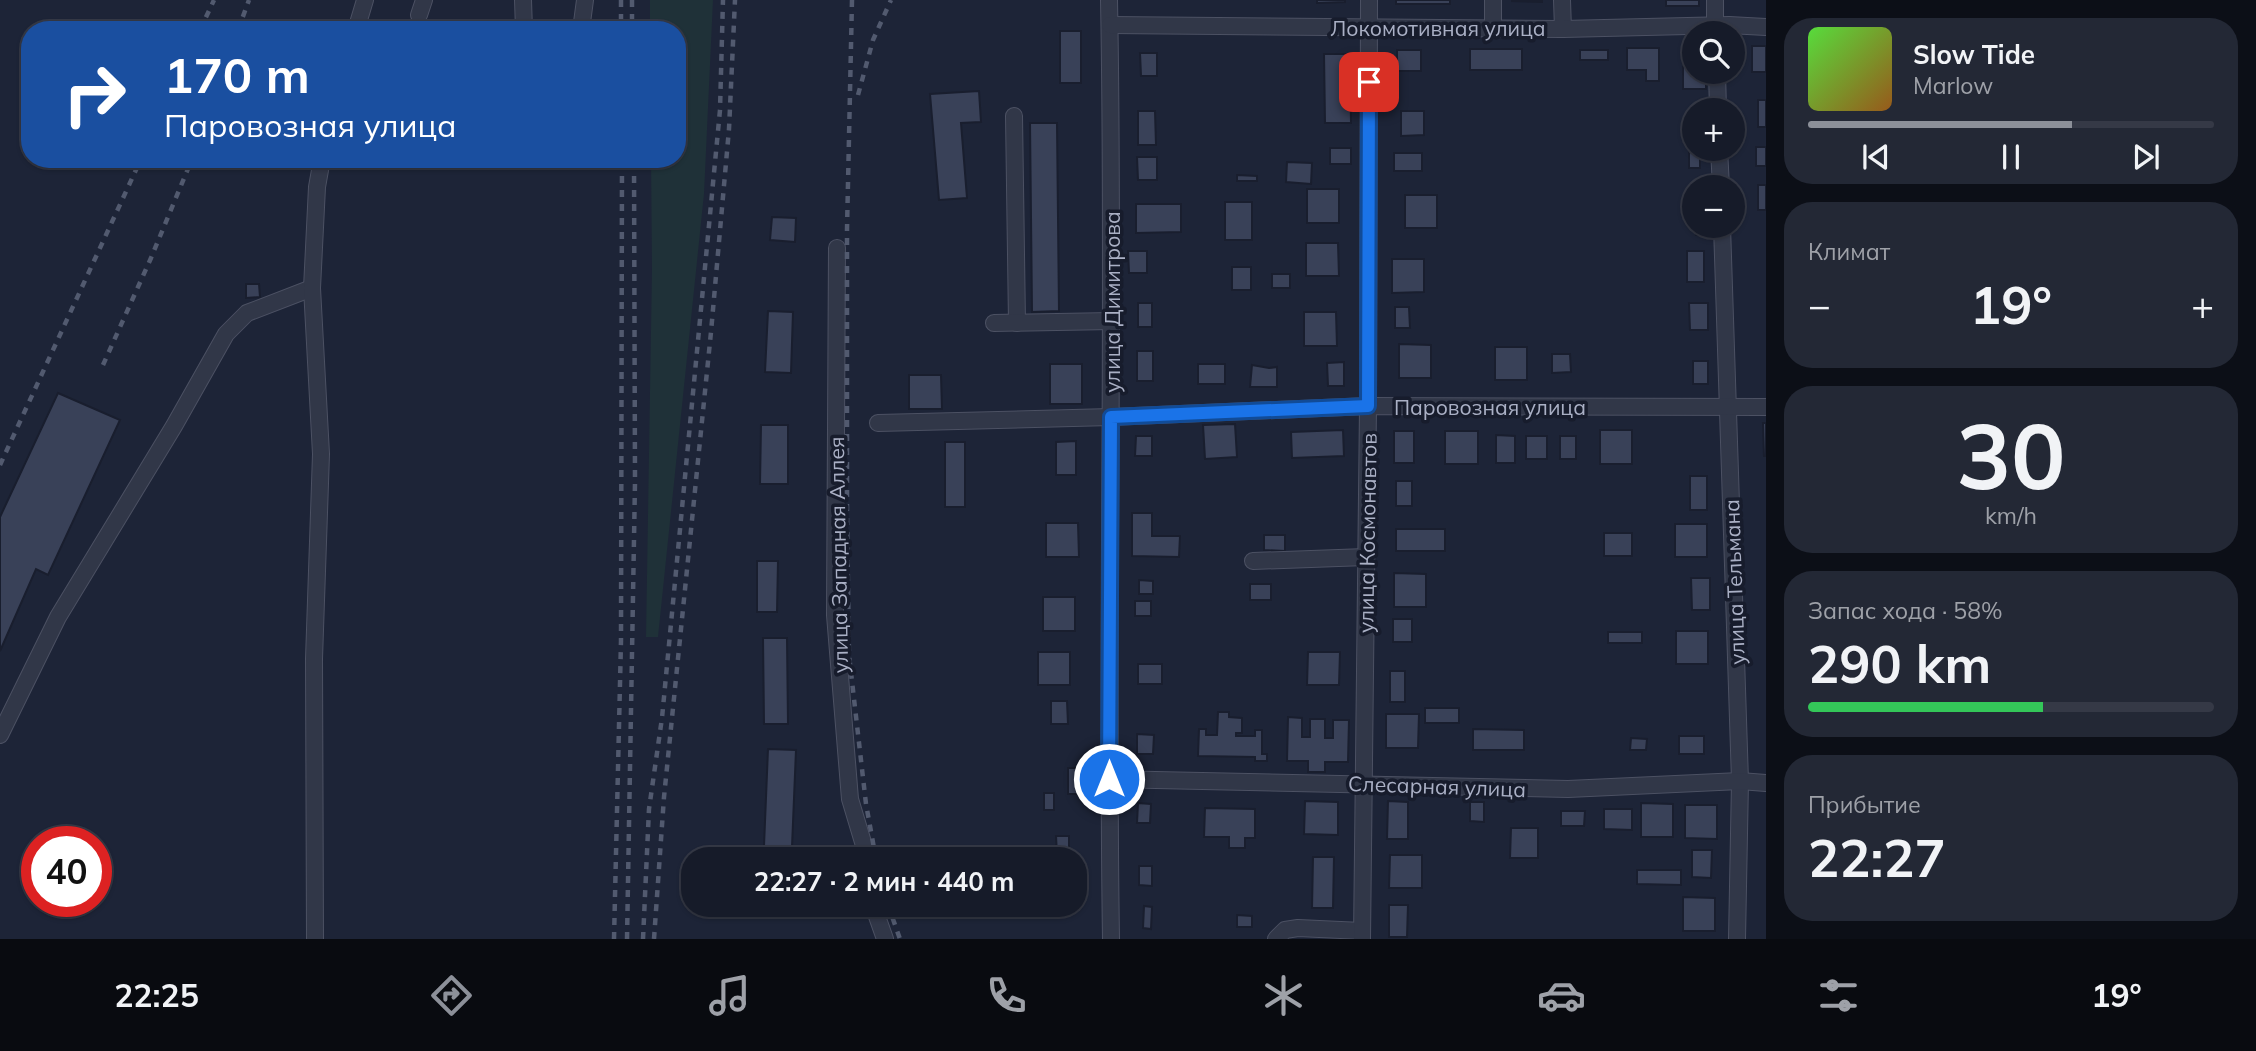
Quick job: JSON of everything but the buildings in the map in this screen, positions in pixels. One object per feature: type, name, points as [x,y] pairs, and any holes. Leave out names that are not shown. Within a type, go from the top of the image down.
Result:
[{"type":"street","points":[[359,21],[365,0]]},
{"type":"street","points":[[523,0],[524,21]]},
{"type":"street","points":[[582,21],[585,0]]},
{"type":"street","name":"улица Димитрова","points":[[1110,0],[1111,939]]},
{"type":"street","name":"улица Космонавтов","points":[[1362,935],[1369,0]]},
{"type":"street","points":[[1493,0],[1493,29]]},
{"type":"street","points":[[1562,0],[1563,29]]},
{"type":"street","points":[[1715,0],[1715,21]]},
{"type":"street","name":"Локомотивная улица","points":[[1110,26],[1682,29]]},
{"type":"street","name":"Локомотивная улица","points":[[1745,28],[1766,27]]},
{"type":"street","points":[[1014,116],[1017,323]]},
{"type":"street","points":[[316,939],[314,659],[321,454],[312,288],[320,168]]},
{"type":"street","name":"улица Тельмана","points":[[1722,238],[1740,781],[1737,939]]},
{"type":"street","name":"улица Западная Аллея","points":[[837,248],[835,615],[849,799],[864,847]]},
{"type":"street","points":[[0,735],[58,617],[174,426],[226,334],[247,313],[312,288]]},
{"type":"street","points":[[994,323],[1112,321]]},
{"type":"street","name":"Паровозная улица","points":[[878,423],[1368,406],[1766,407]]},
{"type":"street","points":[[1253,561],[1366,557]]},
{"type":"street","name":"Слесарная улица","points":[[1109,779],[1568,789],[1740,781],[1766,783]]},
{"type":"street","points":[[877,917],[885,939]]},
{"type":"street","points":[[1276,939],[1285,930],[1298,928],[1362,935]]},
{"type":"shaded area","points":[[650,0],[713,0],[704,194],[658,637],[646,637],[651,168],[686,168],[686,21],[650,21]]},
{"type":"railway","points":[[204,21],[214,0]]},
{"type":"railway","points":[[241,21],[249,0]]},
{"type":"railway","points":[[621,0],[621,21]]},
{"type":"railway","points":[[632,0],[632,21]]},
{"type":"railway","points":[[643,939],[649,809],[662,718],[720,110],[723,0]]},
{"type":"railway","points":[[654,939],[664,797],[729,129],[735,0]]},
{"type":"railway","points":[[852,0],[847,229],[849,655],[866,804],[874,847]]},
{"type":"railway","points":[[858,95],[873,40],[891,0]]},
{"type":"railway","points":[[0,465],[137,168]]},
{"type":"railway","points":[[103,365],[188,168]]},
{"type":"railway","points":[[614,939],[621,641],[622,168]]},
{"type":"railway","points":[[627,939],[635,482],[634,168]]},
{"type":"railway","points":[[892,917],[900,939]]},
{"type":"route","points":[[1109,779],[1111,417],[1368,406],[1369,82]]}]
